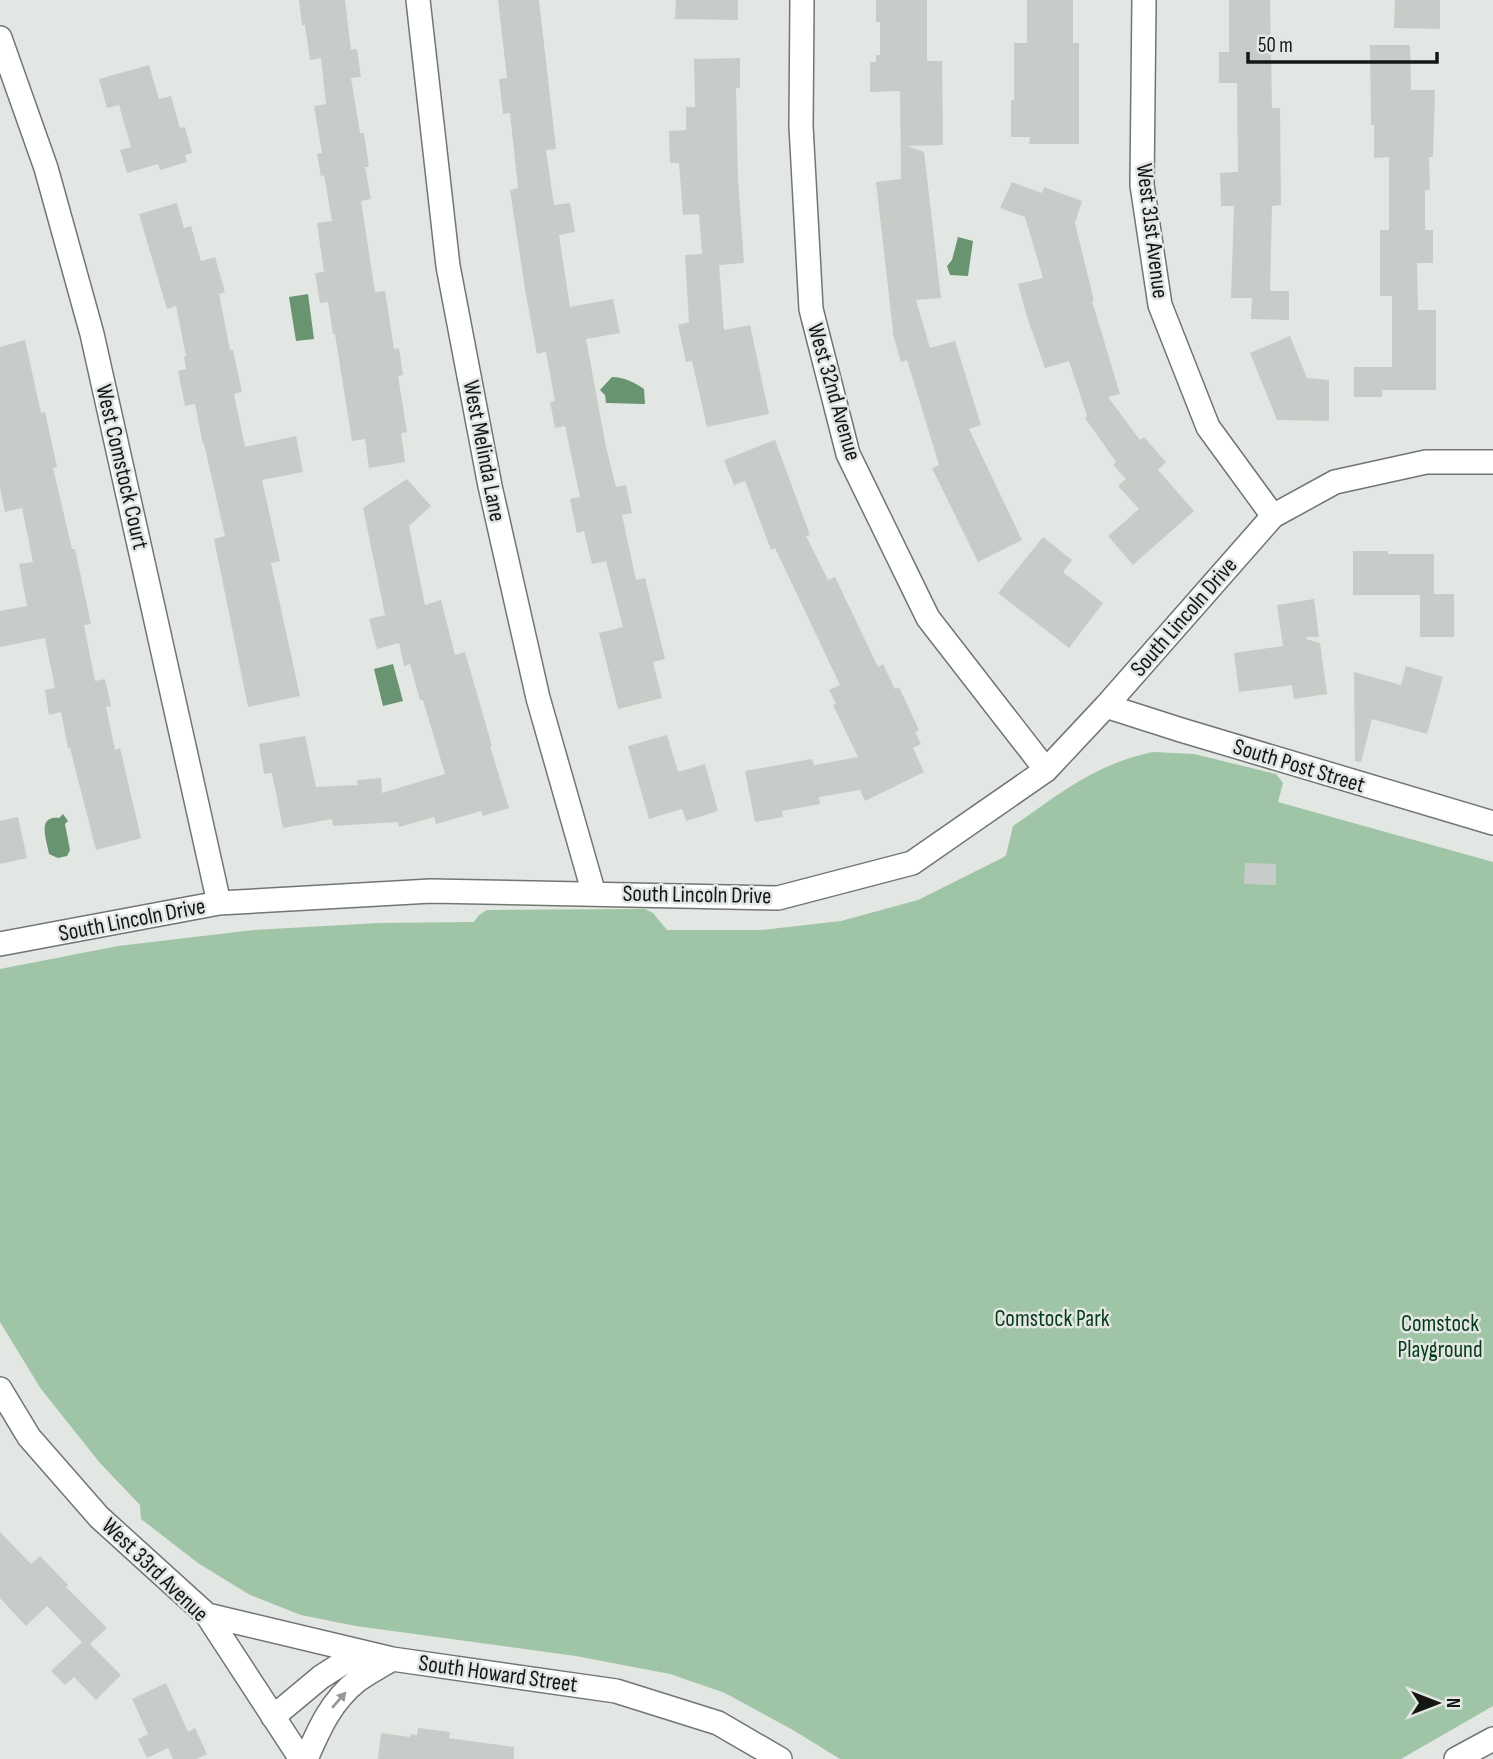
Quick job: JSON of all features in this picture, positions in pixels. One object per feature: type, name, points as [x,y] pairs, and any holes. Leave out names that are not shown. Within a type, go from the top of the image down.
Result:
[{"type":"street","name":"West Melinda Lane","points":[[418,0],[448,266],[490,485],[538,698],[594,894]]},
{"type":"street","name":"West 32nd Avenue","points":[[802,0],[801,126],[811,309],[848,454],[928,618],[1046,770]]},
{"type":"street","name":"West 31st Avenue","points":[[1144,0],[1142,185],[1160,306],[1209,427],[1273,516]]},
{"type":"street","name":"West Comstock Court","points":[[0,38],[46,168],[92,334],[219,903]]},
{"type":"street","name":"South Lincoln Drive","points":[[0,944],[219,903],[431,891],[778,898],[912,863],[1046,770],[1107,706],[1273,516],[1335,482],[1426,463],[1493,461]]},
{"type":"street","name":"South Post Street","points":[[1107,706],[1493,823]]},
{"type":"street","name":"West 33rd Avenue","points":[[0,1389],[29,1437],[99,1517],[207,1615],[301,1759]]},
{"type":"street","name":"South Howard Street","points":[[207,1615],[392,1659],[616,1691],[718,1723],[780,1759]]},
{"type":"street","points":[[273,1717],[321,1676],[360,1652]]},
{"type":"street","points":[[306,1759],[336,1701],[359,1680],[392,1659]]},
{"type":"street","points":[[1456,1759],[1493,1739]]},
{"type":"green space","name":"Comstock Park","points":[[1153,752],[1194,754],[1276,774],[1283,783],[1278,802],[1493,862],[1493,1706],[1401,1759],[840,1759],[725,1693],[670,1674],[576,1656],[356,1626],[301,1615],[250,1595],[198,1563],[141,1519],[140,1505],[100,1463],[41,1389],[0,1322],[0,969],[118,946],[254,930],[379,923],[474,922],[487,910],[645,909],[653,913],[667,930],[761,930],[841,921],[918,900],[1004,857],[1013,826],[1096,772],[1132,757]]},
{"type":"shaded area","points":[[958,237],[973,241],[968,276],[950,275],[947,266],[952,260]]},
{"type":"shaded area","points":[[308,294],[314,339],[296,341],[289,297]]},
{"type":"shaded area","points":[[612,377],[629,380],[644,389],[645,404],[606,403],[605,395],[600,390]]},
{"type":"shaded area","points":[[393,664],[403,701],[383,706],[374,669]]},
{"type":"shaded area","points":[[63,814],[68,821],[65,824],[70,850],[67,856],[58,858],[49,854],[45,825],[47,821]]},
{"type":"building","points":[[299,0],[345,0],[351,50],[357,49],[361,77],[351,78],[360,133],[364,133],[369,167],[365,167],[371,199],[361,201],[375,292],[385,291],[394,349],[399,348],[403,375],[398,376],[407,432],[401,433],[405,462],[369,468],[365,439],[352,441],[328,302],[320,303],[315,273],[324,272],[317,223],[332,221],[324,175],[321,176],[317,154],[322,153],[314,106],[326,104],[321,58],[310,60]]},
{"type":"building","points":[[498,0],[539,0],[556,149],[546,150],[554,205],[570,203],[575,232],[559,235],[570,307],[613,299],[620,333],[586,339],[616,487],[626,485],[632,513],[622,515],[636,580],[645,578],[665,659],[653,662],[662,698],[618,709],[599,633],[623,627],[606,561],[592,564],[584,531],[577,533],[570,499],[580,497],[565,426],[555,428],[550,402],[555,401],[546,352],[537,354],[526,295],[510,190],[518,188],[510,113],[503,114],[499,79],[507,78]]},
{"type":"building","points":[[676,0],[738,0],[738,20],[675,19]]},
{"type":"building","points":[[876,0],[927,0],[927,61],[942,61],[943,145],[907,146],[924,152],[941,298],[916,300],[930,348],[955,341],[981,425],[969,429],[1022,540],[978,562],[932,468],[939,465],[907,360],[901,362],[892,331],[876,182],[901,179],[900,91],[870,92],[870,62],[876,62],[876,55],[880,55],[880,22],[876,22]]},
{"type":"building","points":[[1027,0],[1073,0],[1073,43],[1079,43],[1079,144],[1029,144],[1030,137],[1011,137],[1014,43],[1027,43]]},
{"type":"building","points":[[1229,0],[1270,0],[1272,108],[1280,108],[1281,205],[1272,206],[1270,291],[1289,291],[1289,320],[1251,319],[1252,298],[1231,298],[1234,206],[1221,206],[1220,173],[1238,172],[1237,83],[1219,83],[1219,52],[1229,52]]},
{"type":"building","points":[[1395,0],[1440,0],[1440,29],[1394,28]]},
{"type":"building","points":[[1370,45],[1410,45],[1411,90],[1435,90],[1433,157],[1429,157],[1430,190],[1425,190],[1425,230],[1433,230],[1433,263],[1417,263],[1418,310],[1436,310],[1436,390],[1382,390],[1382,397],[1354,397],[1354,367],[1392,367],[1392,296],[1380,296],[1380,230],[1389,230],[1389,157],[1374,158]]},
{"type":"building","points":[[740,58],[740,88],[736,88],[738,179],[744,263],[719,265],[724,330],[750,325],[769,414],[707,427],[692,361],[686,362],[678,325],[689,322],[685,255],[702,254],[699,214],[683,215],[679,163],[670,163],[669,131],[686,130],[686,107],[695,107],[694,59]]},
{"type":"building","points":[[149,65],[159,99],[171,96],[180,128],[185,127],[192,153],[185,155],[187,162],[160,170],[158,164],[127,173],[120,150],[131,147],[119,105],[107,108],[99,79]]},
{"type":"building","points":[[1012,182],[1042,193],[1044,187],[1082,201],[1075,223],[1092,301],[1120,394],[1108,397],[1140,440],[1144,437],[1166,462],[1158,470],[1194,511],[1133,565],[1108,536],[1139,509],[1118,486],[1126,479],[1113,465],[1116,462],[1085,418],[1087,416],[1069,361],[1045,368],[1027,317],[1018,284],[1043,278],[1025,217],[1000,208]]},
{"type":"building","points":[[177,203],[184,228],[191,226],[201,261],[215,257],[225,292],[219,294],[242,392],[234,394],[245,447],[296,436],[303,472],[262,480],[280,561],[271,563],[300,696],[248,707],[214,539],[225,536],[195,404],[185,406],[178,371],[186,369],[186,356],[176,306],[167,309],[139,214]]},
{"type":"building","points":[[1290,336],[1307,378],[1329,380],[1329,421],[1277,420],[1250,353]]},
{"type":"building","points":[[25,340],[41,413],[45,412],[57,467],[53,468],[72,549],[75,549],[91,624],[84,625],[95,681],[105,679],[111,706],[106,707],[115,750],[120,748],[141,838],[96,850],[61,712],[49,715],[45,690],[55,688],[45,638],[0,647],[0,611],[27,606],[19,564],[33,562],[22,508],[5,512],[0,488],[0,347]]},
{"type":"building","points":[[775,440],[810,535],[806,536],[828,580],[835,577],[878,667],[883,664],[895,689],[899,687],[919,730],[915,732],[921,744],[913,748],[924,772],[865,801],[860,790],[819,797],[820,804],[782,811],[783,817],[755,822],[745,771],[812,759],[814,765],[858,757],[833,705],[836,704],[829,690],[840,685],[775,548],[771,550],[745,481],[734,485],[724,460]]},
{"type":"building","points":[[407,479],[431,506],[409,526],[425,605],[441,600],[455,655],[465,652],[509,808],[483,816],[481,811],[436,824],[434,817],[399,827],[398,822],[333,826],[332,819],[283,828],[272,773],[264,774],[259,744],[305,736],[316,787],[358,785],[357,780],[381,778],[382,793],[445,774],[410,664],[404,666],[399,643],[377,649],[369,619],[385,615],[363,508]]},
{"type":"building","points":[[1043,537],[1072,560],[1063,572],[1103,603],[1069,648],[998,593]]},
{"type":"building","points":[[1353,551],[1434,554],[1434,594],[1454,594],[1454,637],[1420,637],[1420,595],[1353,595]]},
{"type":"building","points":[[1314,599],[1319,637],[1306,639],[1320,643],[1327,694],[1294,699],[1292,685],[1239,692],[1234,653],[1283,646],[1277,605]]},
{"type":"building","points":[[1406,666],[1443,677],[1427,734],[1372,719],[1361,762],[1355,761],[1354,672],[1401,685]]},
{"type":"building","points":[[667,735],[678,772],[705,764],[718,811],[686,821],[682,809],[649,819],[628,746]]},
{"type":"building","points":[[18,817],[27,858],[0,864],[0,821]]},
{"type":"building","points":[[1245,863],[1276,864],[1276,885],[1244,884]]},
{"type":"building","points":[[0,1532],[31,1564],[40,1556],[107,1628],[90,1644],[121,1675],[96,1700],[74,1677],[65,1685],[51,1671],[82,1642],[47,1606],[26,1626],[0,1598]]},
{"type":"building","points":[[166,1683],[188,1732],[195,1728],[207,1754],[196,1759],[173,1759],[168,1748],[147,1758],[138,1739],[148,1734],[132,1699]]},
{"type":"building","points":[[418,1728],[450,1732],[449,1738],[514,1747],[514,1759],[378,1759],[381,1733],[410,1737],[410,1734],[417,1735]]},
{"type":"park label","name":"Comstock Playground","points":[[1440,1337]]}]
